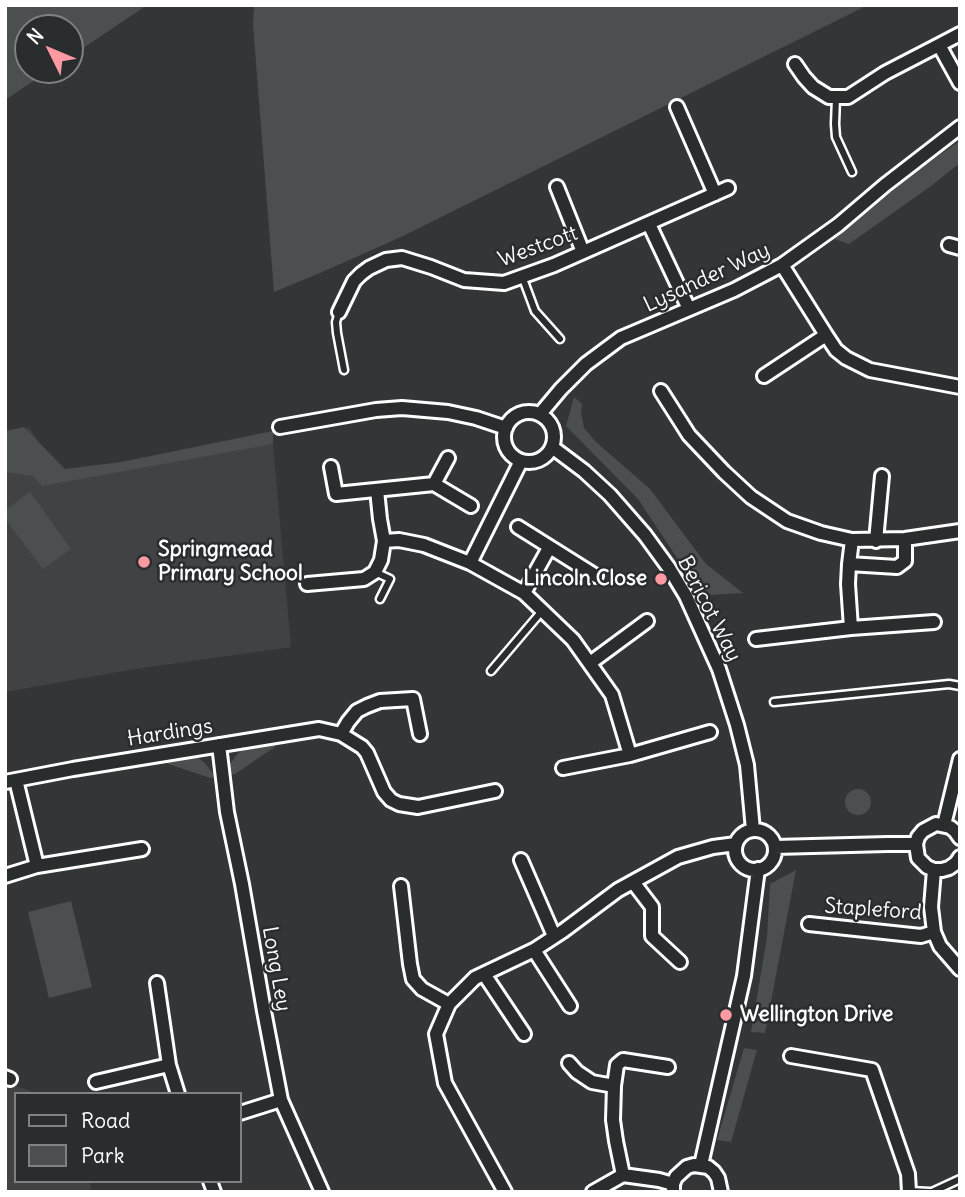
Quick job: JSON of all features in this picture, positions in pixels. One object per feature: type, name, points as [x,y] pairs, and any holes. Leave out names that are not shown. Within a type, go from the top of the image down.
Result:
[{"type":"street","points":[[795,64],[813,87],[829,97],[848,97],[885,73],[960,34]]},
{"type":"street","points":[[939,46],[960,83]]},
{"type":"street","points":[[677,107],[715,194]]},
{"type":"street","name":"Lysander Way","points":[[540,414],[561,388],[586,364],[621,338],[734,290],[782,265],[838,225],[960,127]]},
{"type":"street","points":[[557,187],[583,252]]},
{"type":"street","name":"Westcott","points":[[339,312],[354,281],[361,274],[376,264],[394,258],[431,267],[464,280],[504,283],[554,265],[728,188]]},
{"type":"street","points":[[649,223],[689,309]]},
{"type":"street","points":[[782,265],[826,335],[846,358],[870,370],[960,387]]},
{"type":"street","points":[[764,376],[826,335]]},
{"type":"street","points":[[660,391],[698,445],[751,497],[796,524],[852,540],[905,539],[960,531]]},
{"type":"street","points":[[280,427],[402,408],[448,412],[506,428]]},
{"type":"street","points":[[524,412],[540,414],[554,432],[552,447],[543,458],[521,461],[508,452],[504,436],[506,428],[516,415],[524,412]]},
{"type":"street","name":"Bericot Way","points":[[552,447],[610,495],[645,536],[686,596],[719,669],[737,725],[747,765],[753,830]]},
{"type":"street","points":[[434,484],[448,458]]},
{"type":"street","points":[[470,563],[521,461]]},
{"type":"street","points":[[331,467],[336,494],[434,484],[471,506]]},
{"type":"street","points":[[876,541],[882,476]]},
{"type":"street","points":[[307,584],[364,579],[375,572],[381,560],[384,541],[377,490]]},
{"type":"street","points":[[518,527],[596,576]]},
{"type":"street","points":[[849,564],[897,567],[905,561],[905,539]]},
{"type":"street","points":[[384,541],[399,540],[424,545],[470,563],[524,593],[573,639],[612,695],[630,755]]},
{"type":"street","points":[[851,628],[848,583],[852,540]]},
{"type":"street","points":[[524,593],[548,548]]},
{"type":"street","points":[[590,663],[647,621]]},
{"type":"street","points":[[756,639],[933,622]]},
{"type":"street","points":[[420,734],[413,698],[380,701],[367,706],[357,711],[341,734],[367,753],[384,792],[399,804],[418,807],[495,791]]},
{"type":"street","name":"Hardings","points":[[11,781],[319,729],[341,734]]},
{"type":"street","points":[[563,768],[630,755],[710,732]]},
{"type":"street","name":"Long Ley","points":[[219,745],[227,812],[281,1100],[322,1192]]},
{"type":"street","points":[[944,825],[960,759]]},
{"type":"street","points":[[11,781],[37,866]]},
{"type":"street","points":[[960,838],[955,831],[936,824],[918,837],[916,844],[918,858],[934,870],[949,868],[960,857]]},
{"type":"street","points":[[759,830],[770,836],[775,847],[769,864],[758,869],[745,867],[740,863],[736,844],[742,834],[759,830]]},
{"type":"street","points":[[505,1192],[445,1083],[436,1034],[449,1004],[475,978],[534,950],[618,890],[678,857],[713,847],[736,844]]},
{"type":"street","points":[[775,847],[916,844]]},
{"type":"street","points":[[5,877],[37,866],[142,849]]},
{"type":"street","points":[[521,860],[554,936]]},
{"type":"street","points":[[701,1165],[744,976],[758,869]]},
{"type":"street","points":[[934,870],[931,907],[934,932],[940,946],[957,960]]},
{"type":"street","points":[[633,882],[652,907],[652,936],[680,962]]},
{"type":"street","points":[[401,886],[413,979],[422,989],[449,1004]]},
{"type":"street","name":"Stapleford","points":[[809,924],[921,936],[934,932]]},
{"type":"street","points":[[534,950],[570,1006]]},
{"type":"street","points":[[484,974],[524,1034]]},
{"type":"street","points":[[157,983],[169,1065],[177,1092]]},
{"type":"street","points":[[791,1056],[872,1070],[908,1174],[909,1191]]},
{"type":"street","points":[[623,1175],[613,1121],[617,1065],[623,1060],[668,1067]]},
{"type":"street","points":[[569,1063],[592,1082],[614,1086]]},
{"type":"street","points":[[96,1082],[169,1065]]},
{"type":"street","points":[[242,1112],[281,1100]]},
{"type":"street","points":[[593,1192],[623,1175],[659,1180],[673,1188],[681,1171],[687,1167],[701,1165],[719,1178],[721,1192]]},
{"type":"lane","points":[[836,97],[836,137],[852,172]]},
{"type":"lane","points":[[522,276],[535,311],[561,339]]},
{"type":"lane","points":[[339,312],[336,322],[344,370]]},
{"type":"lane","points":[[375,572],[390,579],[380,599]]},
{"type":"lane","points":[[491,671],[542,610]]},
{"type":"lane","points":[[774,702],[949,684],[960,686]]},
{"type":"lane","points":[[909,1191],[931,1192],[960,1179]]},
{"type":"shaded area","name":"Springmead Primary School","points":[[29,428],[63,476],[273,444],[291,647],[135,669],[5,692],[5,434]]},
{"type":"shaded area","points":[[5,1082],[32,1092],[14,1092],[14,1183],[89,1183],[91,1187],[89,1192],[5,1192]]},
{"type":"green space","points":[[5,5],[147,5],[84,48],[84,14],[14,14],[14,84],[29,84],[5,100]]},
{"type":"green space","points":[[254,5],[868,5],[401,237],[274,292],[253,25]]},
{"type":"green space","points":[[960,141],[960,163],[931,186],[849,244],[834,239],[919,169]]},
{"type":"green space","points":[[574,397],[582,404],[584,428],[596,442],[650,489],[706,564],[743,593],[711,595],[693,582],[638,499],[566,426]]},
{"type":"green space","points":[[24,427],[65,469],[121,462],[273,431],[273,444],[42,486],[33,476],[5,472],[5,431]]},
{"type":"green space","points":[[30,492],[71,549],[43,569],[5,519],[5,510]]},
{"type":"green space","points":[[275,743],[275,747],[235,774],[228,775],[230,764],[238,753],[255,746]]},
{"type":"green space","points":[[167,758],[198,758],[216,777],[210,778],[168,764]]},
{"type":"green space","points":[[858,789],[867,793],[871,802],[867,811],[858,815],[849,811],[845,802],[849,793]]},
{"type":"green space","points":[[796,870],[765,1033],[751,1032],[767,937],[770,884]]},
{"type":"green space","points":[[71,901],[92,987],[49,998],[28,912]]},
{"type":"green space","points":[[744,1048],[757,1050],[731,1142],[717,1140]]},
{"type":"place","name":"Springmead Primary School","points":[[144,562]]},
{"type":"place","name":"Lincoln Close","points":[[661,579]]},
{"type":"place","name":"Wellington Drive","points":[[726,1015]]}]
